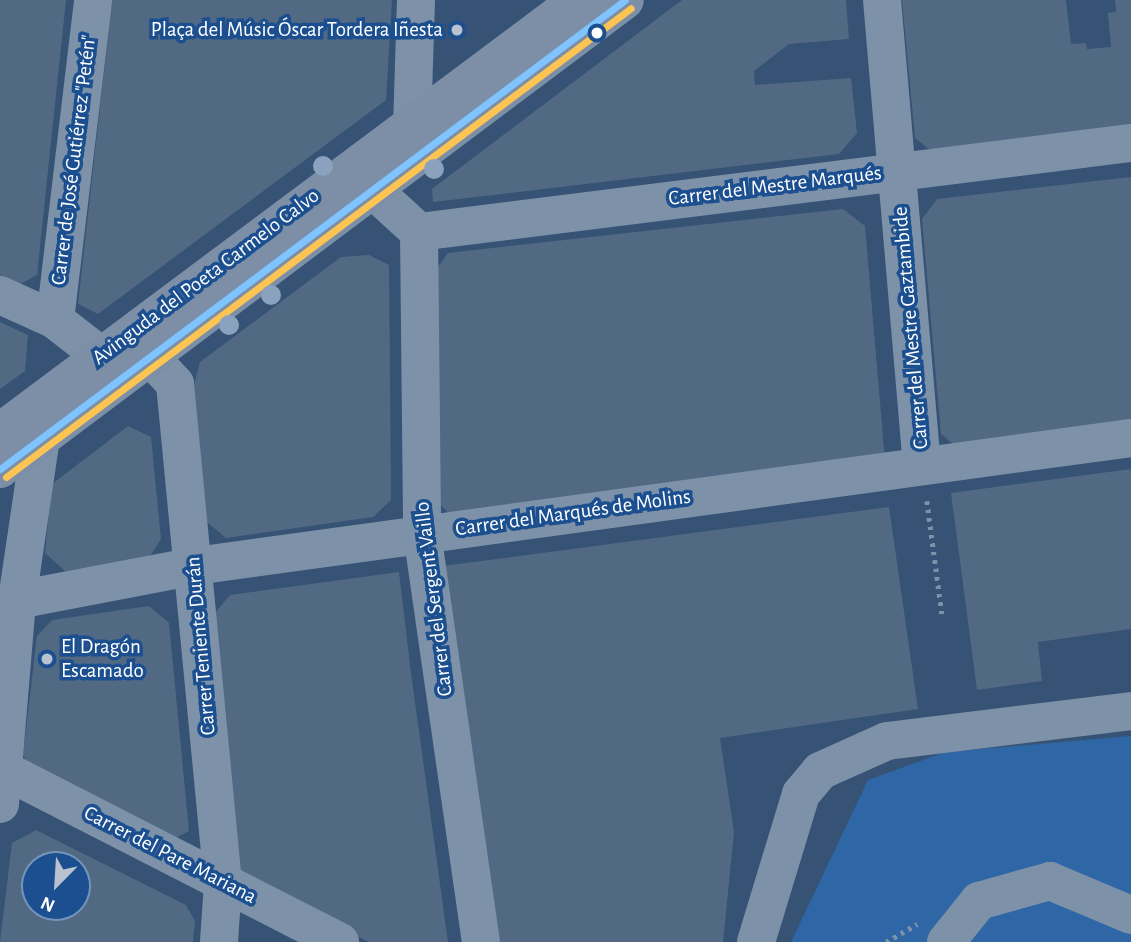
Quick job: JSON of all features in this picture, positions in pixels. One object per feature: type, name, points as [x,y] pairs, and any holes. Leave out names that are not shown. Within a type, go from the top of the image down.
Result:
[{"type":"main road","points":[[412,124],[578,0]]},
{"type":"main road","points":[[373,190],[625,0]]},
{"type":"main road","name":"Avinguda del Poeta Carmelo Calvo","points":[[0,432],[412,124]]},
{"type":"main road","name":"Avinguda del Poeta Carmelo Calvo","points":[[0,469],[152,359],[373,190]]},
{"type":"street","name":"Carrer de José Gutiérrez \"Petén\"","points":[[55,320],[93,0]]},
{"type":"street","points":[[416,0],[412,124],[373,190],[419,232]]},
{"type":"street","name":"Carrer del Mestre Gaztambide","points":[[882,0],[922,465]]},
{"type":"street","name":"Carrer del Mestre Marqués","points":[[419,232],[898,170],[1131,143]]},
{"type":"street","name":"Carrer del Sergent Vaillo","points":[[419,232],[422,533],[481,942]]},
{"type":"street","points":[[0,295],[55,320],[100,355],[152,359]]},
{"type":"street","name":"Carrer Teniente Durán","points":[[152,359],[175,384],[195,566],[223,883],[219,942]]},
{"type":"street","points":[[1,781],[17,600],[41,438]]},
{"type":"street","name":"Carrer del Marqués de Molins","points":[[17,600],[195,566],[1131,438]]},
{"type":"street","points":[[756,942],[801,794],[830,765],[887,741],[1131,711]]},
{"type":"street","name":"Carrer del Pare Mariana","points":[[1,781],[223,883],[340,942]]},
{"type":"street","points":[[946,942],[979,901],[1050,881],[1131,915]]},
{"type":"path","name":"Carrer del Mestre Gaztambide","points":[[922,465],[942,614]]},
{"type":"shaded area","points":[[1131,736],[1131,942],[791,942],[868,780],[945,752]]},
{"type":"building","points":[[0,0],[66,0],[37,275],[15,287],[0,280]]},
{"type":"building","points":[[112,0],[392,0],[386,100],[98,314],[78,304]]},
{"type":"building","points":[[682,0],[846,0],[849,39],[789,44],[754,71],[755,85],[851,78],[857,133],[839,154],[433,202],[432,189]]},
{"type":"building","points":[[902,0],[1066,0],[1071,44],[1086,43],[1087,49],[1111,47],[1108,13],[1116,12],[1115,0],[1131,0],[1131,131],[934,153],[915,138]]},
{"type":"building","points":[[1131,177],[1131,427],[960,450],[941,434],[922,219],[937,199]]},
{"type":"building","points":[[843,209],[865,226],[885,461],[455,519],[437,502],[434,272],[448,253]]},
{"type":"building","points":[[369,255],[389,265],[391,500],[373,517],[226,538],[207,522],[194,385],[200,362],[341,257]]},
{"type":"building","points":[[0,322],[28,335],[25,371],[0,389]]},
{"type":"building","points":[[128,426],[151,437],[161,539],[147,561],[65,571],[45,553],[52,484]]},
{"type":"building","points":[[1131,469],[1131,629],[1038,642],[1042,681],[977,690],[951,493]]},
{"type":"building","points":[[889,507],[918,709],[720,738],[734,832],[723,942],[496,942],[443,566]]},
{"type":"building","points":[[399,572],[448,942],[369,942],[238,879],[213,615],[230,595]]},
{"type":"building","points":[[149,606],[169,623],[189,831],[166,843],[35,780],[23,755],[37,636],[52,620]]},
{"type":"building","points":[[36,830],[78,851],[21,851],[21,921],[91,921],[91,858],[186,905],[195,921],[193,942],[0,942],[12,843]]},
{"type":"transit line","points":[[0,469],[625,0]]},
{"type":"transit line","points":[[6,477],[631,8]]},
{"type":"place","name":"Plaça del Músic Óscar Tordera Iñesta","points":[[457,30]]},
{"type":"place","name":"El Dragón Escamado","points":[[47,659]]}]
